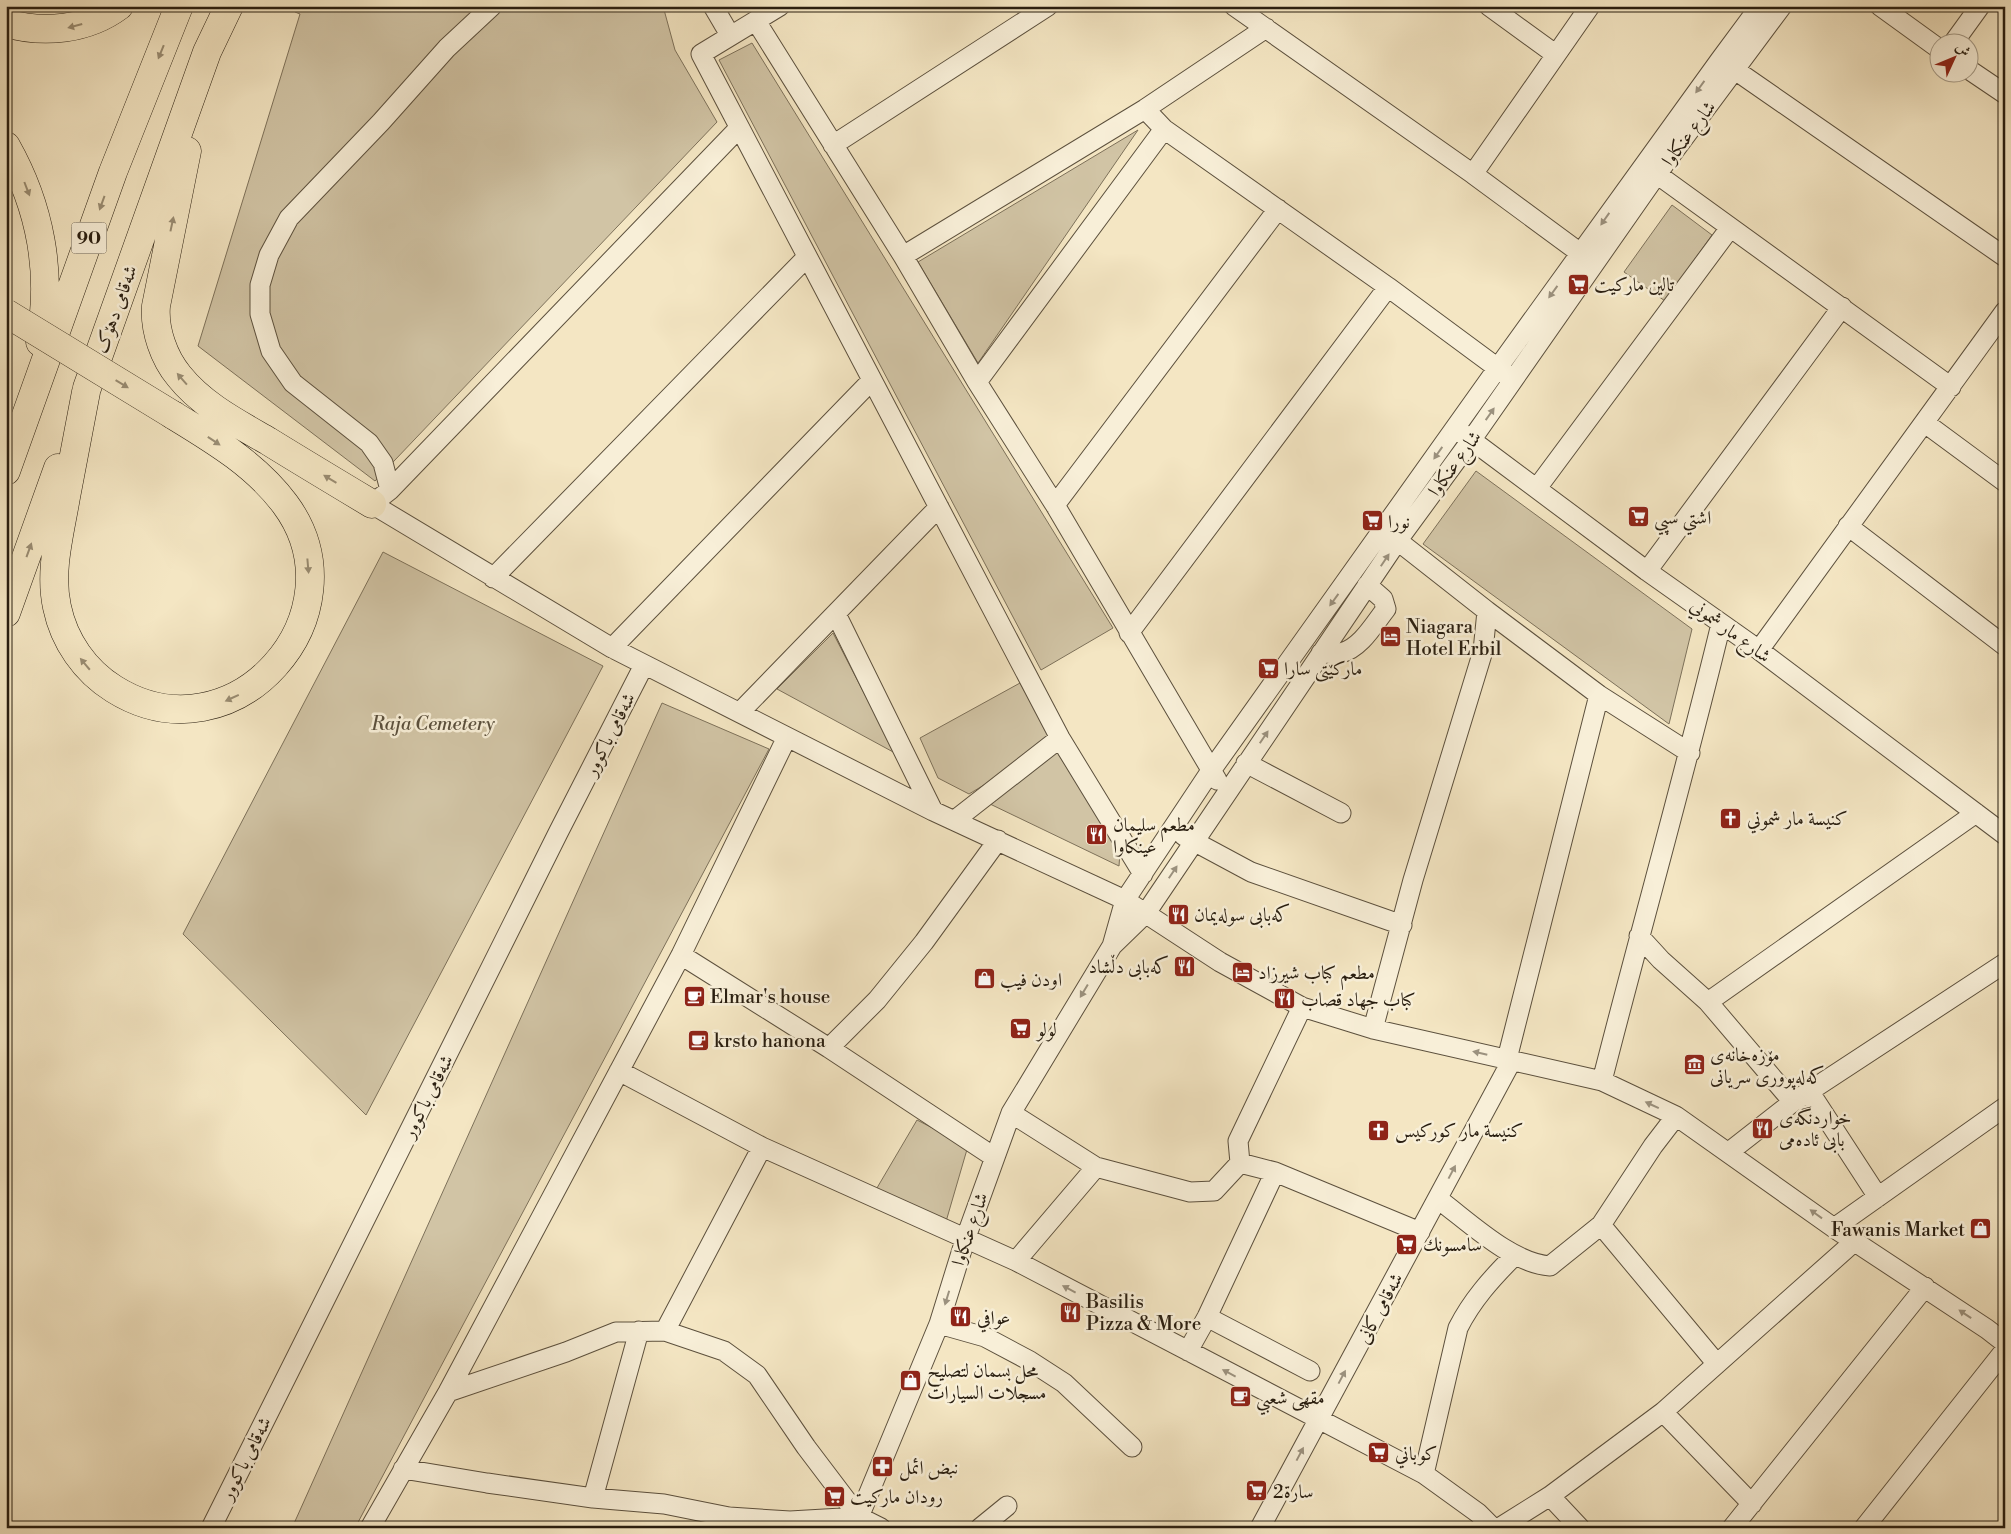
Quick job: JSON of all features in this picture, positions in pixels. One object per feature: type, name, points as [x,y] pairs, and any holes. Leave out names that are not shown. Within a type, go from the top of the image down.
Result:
[{"type":"highway","points":[[6,23],[23,28],[66,28],[91,21],[119,6]]},
{"type":"highway","name":"90","points":[[6,471],[113,172],[179,6]]},
{"type":"highway","name":"شەقامی دهۆک","points":[[6,613],[207,52],[229,6]]},
{"type":"highway","points":[[207,52],[157,296],[155,315],[161,343],[178,376],[198,395],[224,415],[381,497]]},
{"type":"highway","points":[[6,146],[20,170],[32,201],[45,265],[41,340],[28,400],[6,465]]},
{"type":"highway","points":[[6,313],[208,437],[254,471],[286,505],[297,525],[308,562],[309,584],[304,615],[294,640],[282,656],[261,680],[238,696],[220,704],[199,708],[180,710],[161,708],[122,694],[90,670],[78,655],[60,618],[54,588],[55,558],[86,392]]},
{"type":"street","points":[[381,497],[383,464],[369,443],[293,383],[271,351],[260,314],[260,285],[269,255],[289,218],[381,122],[446,48],[492,6]]},
{"type":"street","points":[[713,6],[730,35]]},
{"type":"street","points":[[780,6],[700,54],[1060,738],[1143,874]]},
{"type":"street","points":[[833,145],[1048,6]]},
{"type":"street","points":[[1234,6],[1473,174],[1588,258]]},
{"type":"street","points":[[1488,6],[1554,54]]},
{"type":"street","points":[[1473,174],[1554,54],[1590,6]]},
{"type":"street","name":"شارع عنكاوا","points":[[1727,65],[1760,6]]},
{"type":"street","name":"شارع عنكاوا","points":[[1112,946],[1125,900],[1210,772],[1391,535],[1472,440],[1513,380],[1588,258],[1651,169],[1727,65],[1782,6]]},
{"type":"street","points":[[1880,6],[1928,41]]},
{"type":"street","points":[[1961,32],[1980,6]]},
{"type":"street","points":[[756,21],[903,256],[977,382],[1055,506],[1210,772],[1226,794]]},
{"type":"street","points":[[903,256],[1146,110],[1266,28]]},
{"type":"street","points":[[1727,65],[2005,256]]},
{"type":"street","points":[[1978,76],[2005,94]]},
{"type":"street","points":[[1146,110],[1164,129],[1388,287],[1513,380]]},
{"type":"street","points":[[381,497],[739,128]]},
{"type":"street","points":[[977,382],[1164,129]]},
{"type":"street","points":[[1651,169],[1951,387]]},
{"type":"street","points":[[1055,506],[1278,209]]},
{"type":"street","points":[[1536,488],[1730,228]]},
{"type":"street","points":[[493,578],[807,257]]},
{"type":"street","name":"شارع عنكاوا","points":[[858,1522],[939,1324],[965,1240],[1011,1113],[1112,946],[1146,913],[1367,585],[1391,535],[1455,428],[1497,369],[1588,258]]},
{"type":"street","points":[[1129,633],[1388,287]]},
{"type":"street","points":[[1647,571],[1842,307]]},
{"type":"street","points":[[1759,650],[1848,526],[1925,424],[2005,311]]},
{"type":"street","points":[[612,648],[872,380]]},
{"type":"street","points":[[1925,424],[2005,482]]},
{"type":"street","name":"شارع مار شموني","points":[[1455,428],[1647,571],[1759,650],[2005,835]]},
{"type":"street","points":[[381,497],[493,578],[612,648],[933,811],[1125,900],[1220,962],[1302,1007],[1373,1029],[1602,1081],[1676,1116],[1834,1228],[1925,1287],[1996,1329],[2005,1343]]},
{"type":"street","points":[[740,712],[939,507]]},
{"type":"street","points":[[1848,526],[2005,646]]},
{"type":"street","points":[[1391,535],[1487,611],[1599,695],[1690,753]]},
{"type":"street","points":[[1321,653],[1340,653],[1352,648],[1360,642],[1386,609],[1383,599],[1367,585]]},
{"type":"street","points":[[1373,1029],[1413,880],[1483,651],[1487,611]]},
{"type":"street","points":[[836,614],[933,811]]},
{"type":"street","points":[[1602,1081],[1639,936],[1690,753],[1721,624]]},
{"type":"street","name":"شەقامی باکوور","points":[[211,1528],[558,833],[644,665]]},
{"type":"street","name":"شەقامی کانی","points":[[1263,1527],[1318,1420],[1438,1199],[1509,1060],[1599,695]]},
{"type":"street","points":[[370,1528],[448,1392],[681,955],[786,738]]},
{"type":"street","points":[[955,820],[1060,738]]},
{"type":"street","points":[[1246,763],[1341,813]]},
{"type":"street","points":[[1708,1002],[1976,813]]},
{"type":"street","points":[[1172,830],[1251,872],[1402,925]]},
{"type":"street","points":[[829,1048],[877,1000],[924,942],[998,840]]},
{"type":"street","points":[[1639,936],[1661,960],[1708,1002],[1801,1097],[1878,1197]]},
{"type":"street","points":[[681,955],[829,1048],[994,1157]]},
{"type":"street","points":[[1729,1152],[1801,1097],[2005,963]]},
{"type":"street","points":[[1011,1113],[1096,1167],[1190,1192],[1214,1191],[1240,1163],[1238,1141],[1302,1007]]},
{"type":"street","points":[[619,1070],[762,1146],[965,1240],[1016,1261],[1424,1474],[1478,1513],[1493,1528]]},
{"type":"street","points":[[1834,1228],[2005,1107]]},
{"type":"street","points":[[1438,1199],[1514,1256],[1536,1265],[1550,1266],[1601,1225],[1653,1146],[1676,1116]]},
{"type":"street","points":[[665,1331],[762,1146]]},
{"type":"street","points":[[1240,1163],[1275,1172],[1420,1232]]},
{"type":"street","points":[[1016,1261],[1096,1167]]},
{"type":"street","points":[[1188,1351],[1207,1317],[1275,1172]]},
{"type":"street","points":[[1601,1225],[1717,1364]]},
{"type":"street","points":[[1499,1528],[1550,1496],[1663,1412],[1855,1241]]},
{"type":"street","points":[[1424,1474],[1458,1328],[1468,1308],[1514,1256]]},
{"type":"street","points":[[1732,1528],[1925,1287]]},
{"type":"street","points":[[1207,1317],[1310,1371]]},
{"type":"street","points":[[939,1324],[985,1337],[1030,1361],[1064,1383],[1132,1447]]},
{"type":"street","points":[[593,1498],[639,1331]]},
{"type":"street","points":[[448,1392],[566,1352],[616,1332],[665,1331],[724,1351],[757,1375],[858,1522]]},
{"type":"street","points":[[1864,1528],[2005,1350]]},
{"type":"street","points":[[1663,1412],[1752,1504]]},
{"type":"street","points":[[404,1469],[593,1498],[664,1504],[727,1523],[790,1521],[858,1522],[881,1528]]},
{"type":"street","points":[[1550,1496],[1580,1528]]},
{"type":"street","points":[[980,1528],[1006,1506]]},
{"type":"green space","points":[[298,6],[663,6],[675,50],[717,122],[375,481],[198,346],[300,14],[295,12]]},
{"type":"green space","points":[[752,43],[1113,628],[1041,670],[719,60]]},
{"type":"green space","points":[[1138,130],[978,363],[918,262]]},
{"type":"green space","points":[[1672,205],[1712,235],[1665,301],[1624,272]]},
{"type":"green space","points":[[1476,471],[1692,629],[1669,724],[1423,544]]},
{"type":"green space","name":"Raja Cemetery","points":[[383,552],[603,666],[366,1115],[183,934]]},
{"type":"green space","points":[[833,633],[895,753],[777,689]]},
{"type":"green space","points":[[1020,683],[1054,743],[969,794],[938,778],[920,738]]},
{"type":"green space","points":[[662,703],[769,749],[355,1528],[292,1528]]},
{"type":"green space","points":[[1057,752],[1120,852],[1119,866],[990,804]]},
{"type":"green space","points":[[917,1120],[968,1146],[945,1225],[874,1193]]},
{"type":"place","name":"تالين ماركيت","points":[[1578,284]]},
{"type":"place","name":"اشتي سپي","points":[[1638,517]]},
{"type":"place","name":"نورا","points":[[1372,521]]},
{"type":"place","name":"Niagara Hotel Erbil","points":[[1390,637]]},
{"type":"place","name":"مارکێتی سارا","points":[[1268,668]]},
{"type":"place","name":"كنيسة مار شموني","points":[[1731,818]]},
{"type":"place","name":"مطعم سليمان عينكاوا","points":[[1097,835]]},
{"type":"place","name":"کەبابی سولەیمان","points":[[1178,914]]},
{"type":"place","name":"کەبابی دڵشاد","points":[[1185,966]]},
{"type":"place","name":"مطعم كباب شيرزاد","points":[[1242,972]]},
{"type":"place","name":"اودن فيب","points":[[984,979]]},
{"type":"place","name":"Elmar's house","points":[[694,996]]},
{"type":"place","name":"كباب جهاد قصاب","points":[[1285,999]]},
{"type":"place","name":"لولو","points":[[1021,1029]]},
{"type":"place","name":"krsto hanona","points":[[698,1040]]},
{"type":"place","name":"مۆزەخانەی کەلەپووری سریانی","points":[[1694,1065]]},
{"type":"place","name":"خواردنگەی بابی ئادەمی","points":[[1763,1128]]},
{"type":"place","name":"كنيسة مار كوركيس","points":[[1379,1130]]},
{"type":"place","name":"Fawanis Market","points":[[1981,1229]]},
{"type":"place","name":"سامسونك","points":[[1407,1244]]},
{"type":"place","name":"Basilis Pizza & More","points":[[1070,1312]]},
{"type":"place","name":"عوافي","points":[[961,1317]]},
{"type":"place","name":"محل بسمان لتصليح مسجلات السيارات","points":[[911,1381]]},
{"type":"place","name":"مقهى شعبي","points":[[1240,1397]]},
{"type":"place","name":"كوباني","points":[[1379,1453]]},
{"type":"place","name":"نبض ائمل","points":[[883,1467]]},
{"type":"place","name":"سارة2","points":[[1257,1491]]},
{"type":"place","name":"رودان ماركيت","points":[[834,1496]]}]
